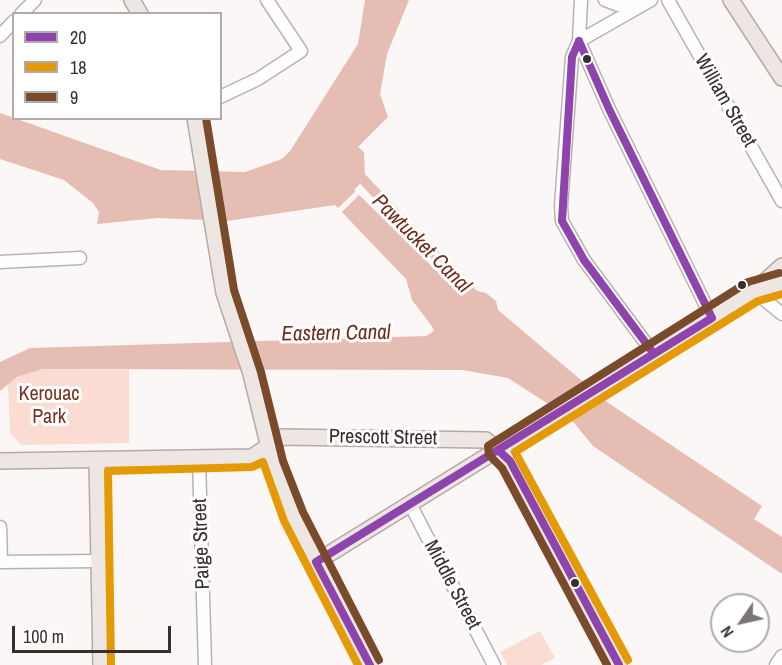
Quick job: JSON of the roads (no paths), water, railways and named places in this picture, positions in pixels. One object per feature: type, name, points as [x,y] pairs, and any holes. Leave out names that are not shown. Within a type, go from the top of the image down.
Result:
[{"type":"main road","points":[[731,0],[782,78]]},
{"type":"main road","points":[[195,120],[224,293],[251,374],[268,446],[285,497],[370,665]]},
{"type":"main road","points":[[316,562],[712,318],[754,291],[782,266]]},
{"type":"main road","points":[[754,291],[782,283]]},
{"type":"main road","name":"Prescott Street","points":[[0,461],[252,457],[282,437],[421,437],[486,440],[498,450]]},
{"type":"main road","points":[[498,450],[510,461],[619,665]]},
{"type":"main road","points":[[97,461],[101,665]]},
{"type":"street","points":[[23,12],[35,0]]},
{"type":"street","points":[[222,97],[258,79],[301,51],[267,0]]},
{"type":"street","points":[[581,0],[579,41],[572,57],[561,206],[562,220],[584,260],[654,354]]},
{"type":"street","points":[[604,0],[618,5],[639,6]]},
{"type":"street","points":[[579,41],[651,0]]},
{"type":"street","name":"William Street","points":[[668,0],[782,201]]},
{"type":"street","points":[[0,36],[12,23]]},
{"type":"street","points":[[579,41],[609,109],[712,318]]},
{"type":"street","points":[[0,262],[80,258]]},
{"type":"street","points":[[754,291],[782,314]]},
{"type":"street","name":"Paige Street","points":[[200,459],[205,665]]},
{"type":"street","name":"Middle Street","points":[[410,504],[494,665]]},
{"type":"street","points":[[0,527],[1,562],[98,561]]},
{"type":"street","points":[[776,665],[782,656]]},
{"type":"waterway","name":"Pawtucket Canal","points":[[355,171],[470,292],[473,300]]},
{"type":"water label","name":"Eastern Canal","points":[[336,334]]},
{"type":"park label","name":"Kerouac Park","points":[[49,406]]}]
